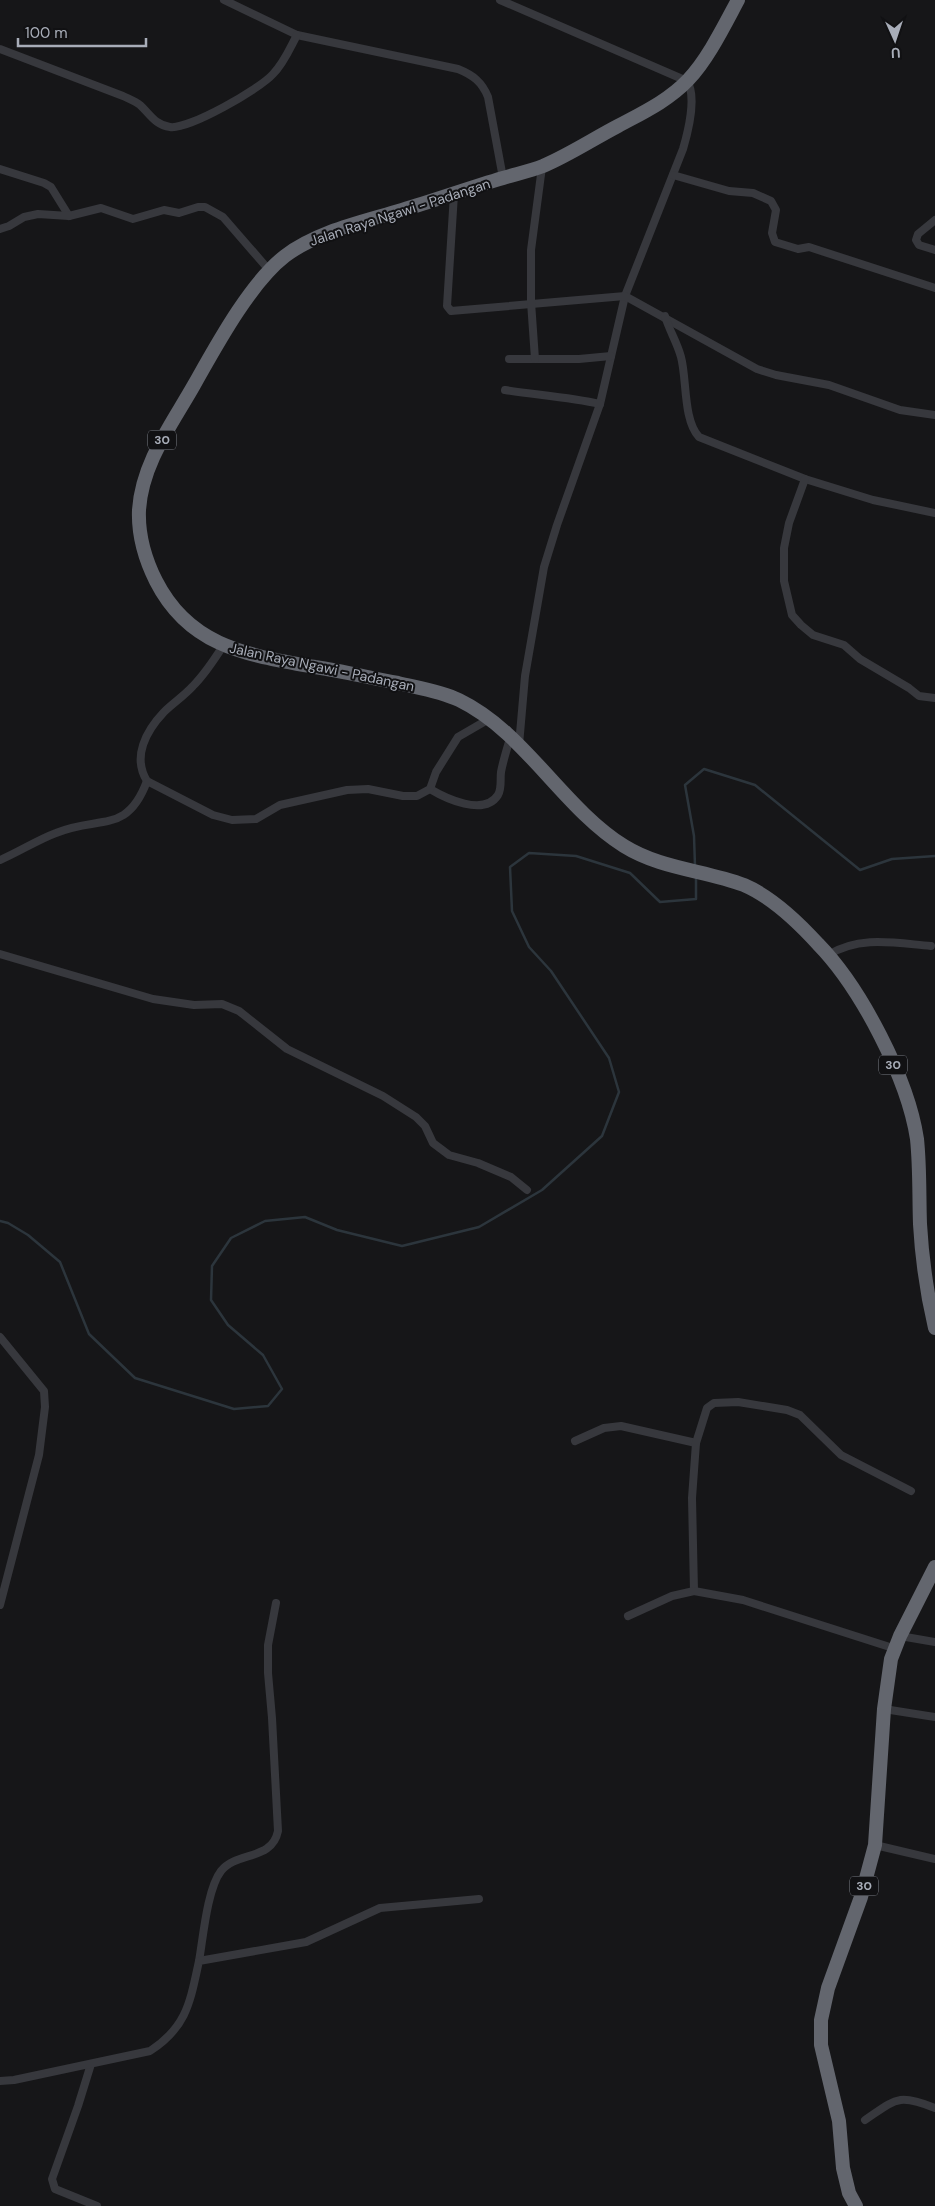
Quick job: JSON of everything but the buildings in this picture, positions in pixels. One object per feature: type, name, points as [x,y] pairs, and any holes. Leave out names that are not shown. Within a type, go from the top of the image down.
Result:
[{"type":"highway","name":"Jalan Raya Ngawi - Padangan","points":[[738,0],[702,62],[687,81],[658,105],[542,166],[321,236],[288,254],[269,270],[253,290],[213,351],[169,427],[149,469],[140,499],[139,526],[150,568],[161,590],[176,610],[196,630],[223,646],[273,659],[438,692],[461,701],[490,719],[572,804],[612,838],[640,855],[672,867],[716,876],[759,892],[822,946],[828,955]]},
{"type":"highway","name":"30","points":[[828,955],[860,998],[879,1031],[904,1091],[916,1131],[920,1168],[920,1226],[924,1273],[934,1324]]},
{"type":"highway","name":"30","points":[[856,2206],[849,2193],[843,2168],[839,2121],[821,2045],[821,2020],[828,1988],[861,1897],[875,1845],[884,1709],[891,1659],[935,1567]]},
{"type":"street","points":[[224,0],[297,35],[458,69],[475,77],[485,88],[488,97],[503,178]]},
{"type":"street","points":[[430,789],[448,800],[459,803],[481,804],[493,801],[501,787],[501,774],[514,742],[544,567],[600,404],[625,296],[688,134],[692,95],[687,81],[500,0]]},
{"type":"street","points":[[0,50],[123,96],[140,105],[160,125],[179,128],[208,115],[263,84],[282,64],[297,35]]},
{"type":"street","points":[[535,359],[531,302],[532,232],[542,166]]},
{"type":"street","points":[[0,169],[51,187],[70,216]]},
{"type":"street","points":[[673,174],[729,191],[753,193],[771,201],[776,210],[772,234],[775,242],[798,249],[809,247],[935,288]]},
{"type":"street","points":[[454,194],[448,309],[451,311],[531,302],[625,296],[665,316],[745,364],[766,373],[829,385],[900,410],[935,415]]},
{"type":"street","points":[[0,230],[31,215],[70,216],[101,208],[125,217],[139,218],[164,210],[179,213],[198,207],[205,207],[223,217],[269,270]]},
{"type":"street","points":[[935,220],[918,234],[916,240],[919,245],[935,250]]},
{"type":"street","points":[[665,316],[681,356],[690,419],[694,432],[708,442],[805,479],[873,500],[935,513]]},
{"type":"street","points":[[509,359],[611,356]]},
{"type":"street","points":[[505,390],[548,397],[569,397],[600,404]]},
{"type":"street","points":[[805,479],[789,523],[784,548],[784,581],[792,615],[800,625],[813,635],[844,644],[860,659],[919,696],[935,698]]},
{"type":"street","points":[[223,646],[200,679],[183,697],[165,711],[149,733],[140,752],[139,760],[140,768],[148,781],[220,818],[238,821],[260,818],[286,804],[348,790],[368,789],[411,797],[422,795],[430,789],[436,772],[458,737],[490,719]]},
{"type":"street","points":[[0,860],[54,833],[120,818],[132,809],[148,781]]},
{"type":"street","points":[[828,955],[839,948],[866,942],[882,941],[931,946]]},
{"type":"street","points":[[0,954],[153,1000],[194,1005],[222,1004],[230,1006],[287,1048],[383,1096],[416,1117],[425,1126],[433,1142],[449,1155],[478,1163],[511,1177],[527,1190]]},
{"type":"street","points":[[0,1337],[44,1391],[45,1407],[39,1455],[0,1605]]},
{"type":"street","points":[[694,1592],[692,1498],[696,1443],[706,1408],[714,1402],[738,1402],[787,1410],[800,1415],[841,1455],[911,1491]]},
{"type":"street","points":[[575,1441],[604,1428],[621,1426],[696,1443]]},
{"type":"street","points":[[628,1616],[672,1596],[694,1592],[743,1600],[898,1642],[935,1642]]},
{"type":"street","points":[[0,2081],[150,2051],[166,2040],[181,2023],[199,1962],[209,1903],[220,1873],[228,1864],[266,1851],[277,1838],[272,1718],[268,1673],[268,1645],[276,1603]]},
{"type":"street","points":[[884,1709],[935,1717]]},
{"type":"street","points":[[875,1845],[935,1859]]},
{"type":"street","points":[[199,1962],[306,1942],[380,1908],[479,1899]]},
{"type":"street","points":[[91,2064],[52,2179],[56,2189],[97,2206]]},
{"type":"street","points":[[865,2120],[896,2100],[917,2101],[935,2108]]},
{"type":"waterway","points":[[695,866],[694,836],[685,785],[704,769],[755,785],[860,870],[892,859],[935,856]]},
{"type":"waterway","points":[[0,1221],[8,1223],[28,1235],[60,1262],[89,1334],[135,1378],[234,1409],[268,1406],[282,1389],[263,1355],[228,1325],[211,1300],[212,1266],[231,1238],[265,1221],[305,1217],[337,1230],[402,1246],[479,1227],[542,1190],[602,1136],[619,1092],[609,1058],[551,971],[529,947],[512,911],[510,867],[529,853],[576,856],[630,873],[660,902],[696,899],[696,876]]}]
